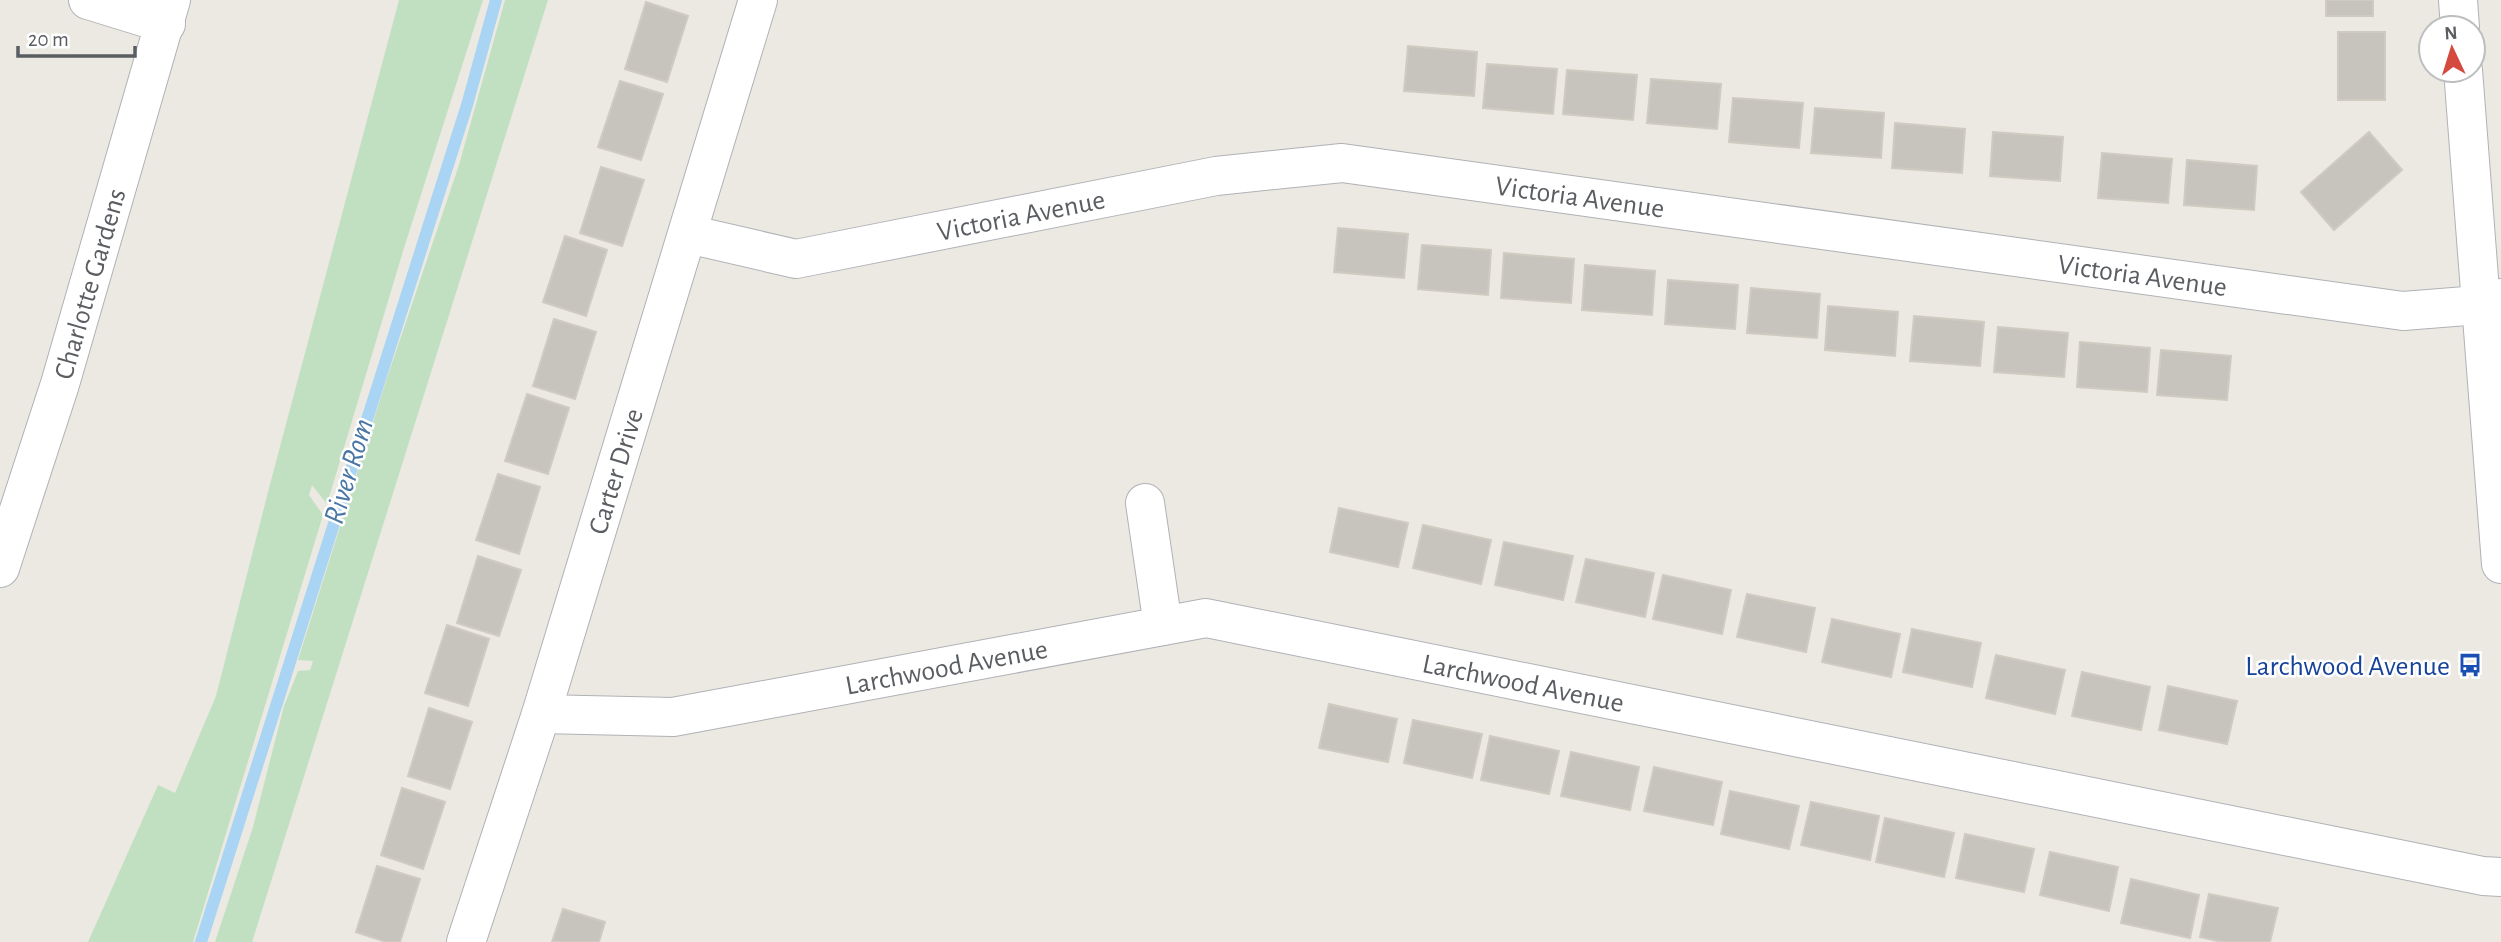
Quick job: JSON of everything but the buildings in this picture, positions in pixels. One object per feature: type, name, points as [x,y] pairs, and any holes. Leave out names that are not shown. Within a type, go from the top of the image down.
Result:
[{"type":"street","points":[[88,0],[168,12]]},
{"type":"street","name":"Carter Drive","points":[[466,942],[541,714],[758,0]]},
{"type":"street","name":"Charlotte Gardens","points":[[0,568],[60,384],[168,12]]},
{"type":"street","points":[[2465,84],[2490,301],[2501,564]]},
{"type":"street","name":"Victoria Avenue","points":[[688,234],[796,259],[1216,176],[1342,163],[2403,311],[2490,301]]},
{"type":"street","points":[[1145,503],[1163,626]]},
{"type":"street","name":"Larchwood Avenue","points":[[541,714],[673,717],[1206,618],[2483,876],[2501,877]]},
{"type":"green space","points":[[399,0],[483,0],[404,248],[327,504],[312,485],[309,495],[323,515],[193,942],[88,942],[158,785],[175,793],[216,696]]},
{"type":"green space","points":[[505,0],[548,0],[252,942],[215,942],[253,827],[284,706],[298,671],[310,670],[313,661],[298,660],[386,381],[459,165]]},
{"type":"waterway","name":"River Rom","points":[[201,942],[467,105],[496,0]]},
{"type":"place","name":"Larchwood Avenue","points":[[2470,665]]}]
